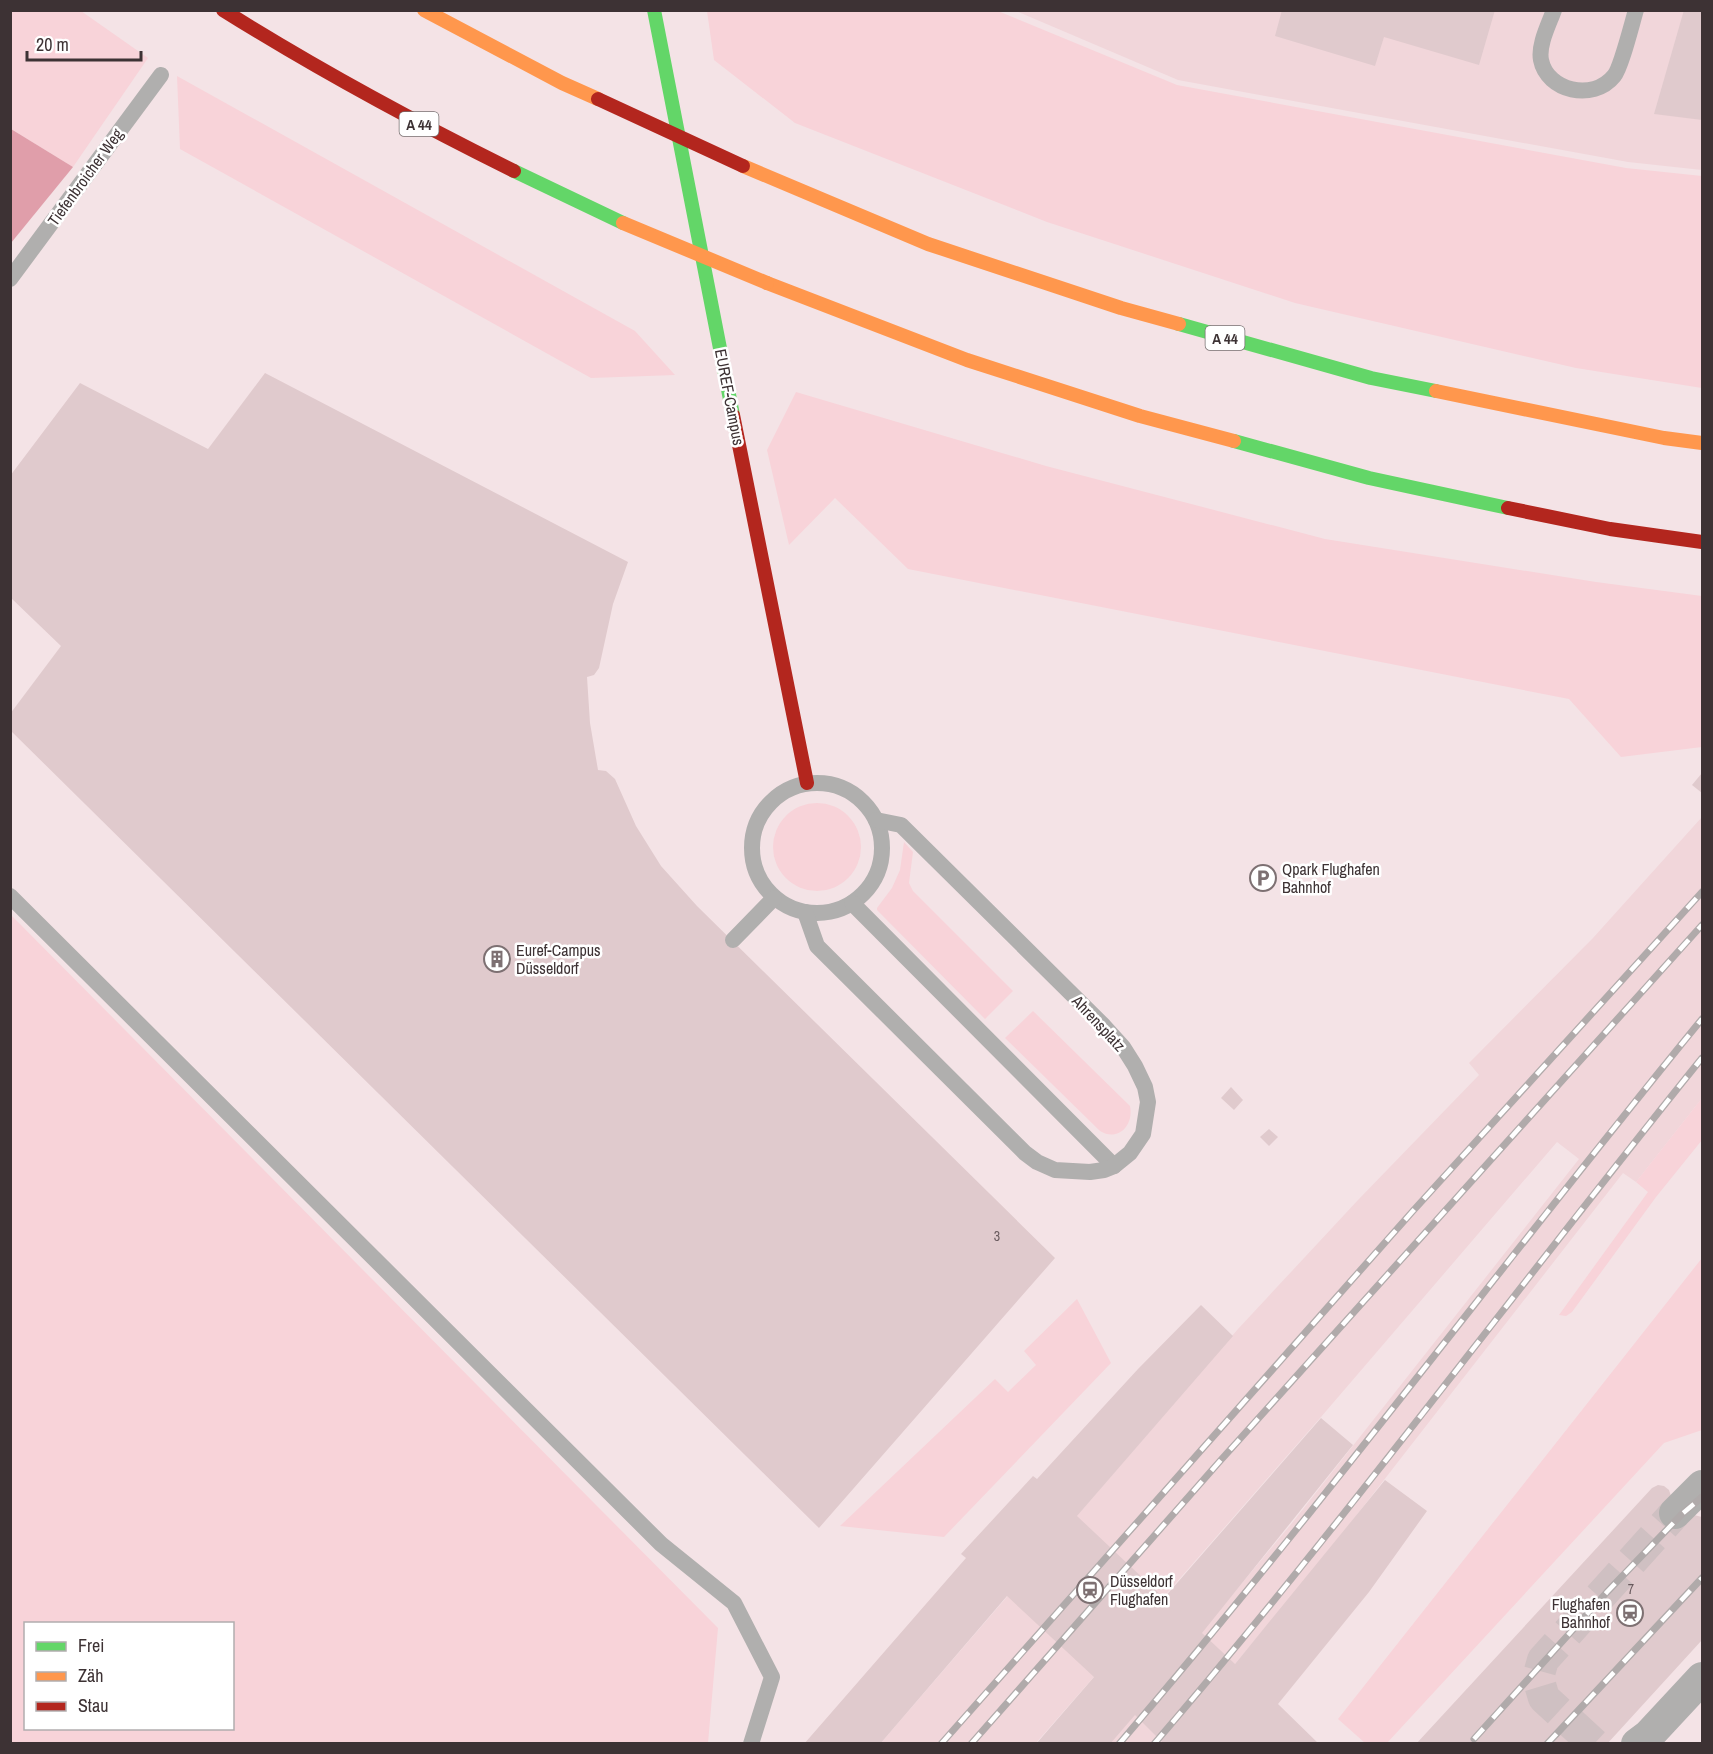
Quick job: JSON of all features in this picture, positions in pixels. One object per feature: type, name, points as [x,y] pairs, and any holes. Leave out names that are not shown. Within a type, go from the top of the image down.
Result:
[{"type":"main road","name":"A 44","points":[[223,10],[269,39],[426,128],[598,213],[767,283],[967,360],[1140,416],[1369,478],[1610,529],[1702,542]]},
{"type":"main road","name":"A 44","points":[[424,10],[561,83],[743,166],[928,244],[1121,308],[1371,378],[1664,438],[1702,443]]},
{"type":"main road","name":"EUREF-Campus","points":[[654,10],[781,661],[807,783]]},
{"type":"street","points":[[1675,1513],[1702,1486]]},
{"type":"street","points":[[1637,1743],[1649,1735],[1702,1678]]},
{"type":"lane","points":[[1554,10],[1542,48],[1541,60],[1549,75],[1564,87],[1581,92],[1600,89],[1616,75],[1636,10]]},
{"type":"lane","name":"Tiefenbroicher Weg","points":[[10,279],[160,75]]},
{"type":"lane","points":[[826,783],[845,789],[865,802],[876,820],[882,838],[882,857],[876,875],[866,891],[852,903],[830,913],[805,912],[789,907],[774,898],[763,885],[755,870],[752,836],[759,817],[771,801],[794,786],[826,783]]},
{"type":"lane","name":"Ahrensplatz","points":[[876,820],[901,825],[1051,972],[1123,1047],[1135,1066],[1148,1102],[1143,1134],[1130,1153],[1114,1166]]},
{"type":"lane","points":[[10,896],[661,1544],[734,1603],[772,1677],[751,1743]]},
{"type":"lane","points":[[734,940],[774,898]]},
{"type":"lane","points":[[805,912],[817,946],[1025,1153],[1054,1170],[1090,1172],[1114,1166],[852,903]]},
{"type":"shaded area","points":[[10,11],[81,11],[148,58],[73,167],[11,129]]},
{"type":"shaded area","points":[[707,11],[998,11],[1177,85],[1626,168],[1702,176],[1702,388],[1576,368],[1295,303],[1047,222],[795,123],[714,60]]},
{"type":"shaded area","points":[[1016,11],[1702,11],[1702,170],[1628,162],[1178,80]]},
{"type":"shaded area","points":[[177,76],[635,331],[675,375],[591,378],[180,149]]},
{"type":"shaded area","points":[[11,129],[73,167],[11,243]]},
{"type":"shaded area","points":[[796,392],[1046,466],[1325,539],[1596,582],[1702,596],[1702,747],[1621,757],[1569,699],[908,569],[835,498],[789,545],[767,450]]},
{"type":"shaded area","points":[[817,803],[842,810],[854,822],[861,847],[854,872],[842,884],[817,891],[792,884],[780,872],[773,847],[780,822],[792,810]]},
{"type":"shaded area","points":[[1702,817],[1702,1098],[1636,1182],[1623,1173],[1324,1557],[1169,1743],[1109,1743],[1292,1523],[1579,1159],[1557,1142],[1321,1417],[1036,1743],[880,1744],[1238,1329],[1479,1075],[1469,1063],[1593,938]]},
{"type":"shaded area","points":[[904,842],[913,852],[909,883],[913,891],[1013,991],[985,1019],[877,910],[892,888],[900,870]]},
{"type":"shaded area","points":[[11,915],[718,1628],[708,1743],[11,1743]]},
{"type":"shaded area","points":[[1033,1011],[1130,1106],[1130,1119],[1123,1130],[1113,1134],[1100,1131],[1005,1038]]},
{"type":"shaded area","points":[[1702,1098],[1702,1140],[1656,1197],[1572,1312],[1566,1316],[1559,1315],[1648,1192],[1636,1182]]},
{"type":"shaded area","points":[[1702,1258],[1702,1430],[1664,1443],[1387,1743],[1365,1743],[1338,1719]]},
{"type":"shaded area","points":[[1077,1299],[1111,1363],[944,1537],[840,1526],[995,1379],[1008,1392],[1036,1365],[1024,1351]]},
{"type":"building","points":[[1282,10],[1495,10],[1479,65],[1384,37],[1375,66],[1275,36]]},
{"type":"building","points":[[1684,10],[1702,10],[1702,120],[1654,114]]},
{"type":"building","name":"Euref-Campus Düsseldorf","points":[[265,373],[628,562],[613,604],[599,668],[594,675],[587,677],[590,723],[598,770],[606,771],[615,779],[636,826],[661,866],[697,906],[1055,1258],[819,1528],[10,730],[10,714],[61,646],[10,597],[10,476],[80,383],[208,449]]},
{"type":"building","points":[[1702,773],[1702,793],[1692,785]]},
{"type":"building","points":[[1231,1087],[1243,1100],[1234,1110],[1221,1098]]},
{"type":"building","points":[[1269,1129],[1278,1137],[1269,1146],[1260,1137]]},
{"type":"building","points":[[1201,1305],[1233,1336],[1077,1516],[1164,1598],[1321,1418],[1353,1445],[1202,1633],[1235,1664],[1385,1480],[1427,1511],[1369,1592],[1278,1704],[1319,1744],[1164,1744],[1135,1715],[1110,1744],[1036,1744],[1094,1677],[1007,1596],[880,1744],[804,1744],[966,1558],[961,1554],[1033,1476],[1037,1479],[1138,1369]]},
{"type":"building","points":[[1658,1485],[1669,1490],[1671,1496],[1694,1515],[1702,1517],[1702,1640],[1607,1744],[1416,1744],[1652,1488]]},
{"type":"tunnel","points":[[1594,1744],[1544,1698],[1538,1678],[1543,1660],[1675,1513]]},
{"type":"railway","points":[[941,1744],[1412,1212],[1702,892]]},
{"type":"railway","points":[[971,1744],[1220,1461],[1702,925]]},
{"type":"railway","points":[[1119,1744],[1268,1565],[1702,1019]]},
{"type":"railway","points":[[1154,1744],[1363,1490],[1702,1058]]},
{"type":"railway","points":[[1474,1739],[1607,1592],[1681,1515],[1702,1497]]},
{"type":"railway","points":[[1547,1744],[1702,1578]]},
{"type":"traffic: fast","points":[[654,10],[733,415]]},
{"type":"traffic: fast","points":[[514,171],[623,223]]},
{"type":"traffic: fast","points":[[1179,324],[1371,378],[1436,391]]},
{"type":"traffic: fast","points":[[1234,441],[1369,478],[1508,508]]},
{"type":"traffic: slow","points":[[424,10],[562,83],[598,99]]},
{"type":"traffic: slow","points":[[743,166],[928,244],[1121,308],[1179,324]]},
{"type":"traffic: slow","points":[[623,223],[767,283]]},
{"type":"traffic: slow","points":[[767,283],[967,360],[1140,416],[1234,441]]},
{"type":"traffic: slow","points":[[1436,391],[1664,438],[1702,443]]},
{"type":"traffic: jam","points":[[223,10],[367,94],[514,171]]},
{"type":"traffic: jam","points":[[598,99],[743,166]]},
{"type":"traffic: jam","points":[[733,415],[807,783]]},
{"type":"traffic: jam","points":[[1508,508],[1610,529],[1702,542]]},
{"type":"place","name":"Qpark Flughafen Bahnhof","points":[[1263,878]]},
{"type":"place","name":"Euref-Campus Düsseldorf","points":[[497,959]]},
{"type":"place","name":"Düsseldorf Flughafen","points":[[1090,1590]]},
{"type":"place","name":"Flughafen Bahnhof","points":[[1630,1613]]}]
